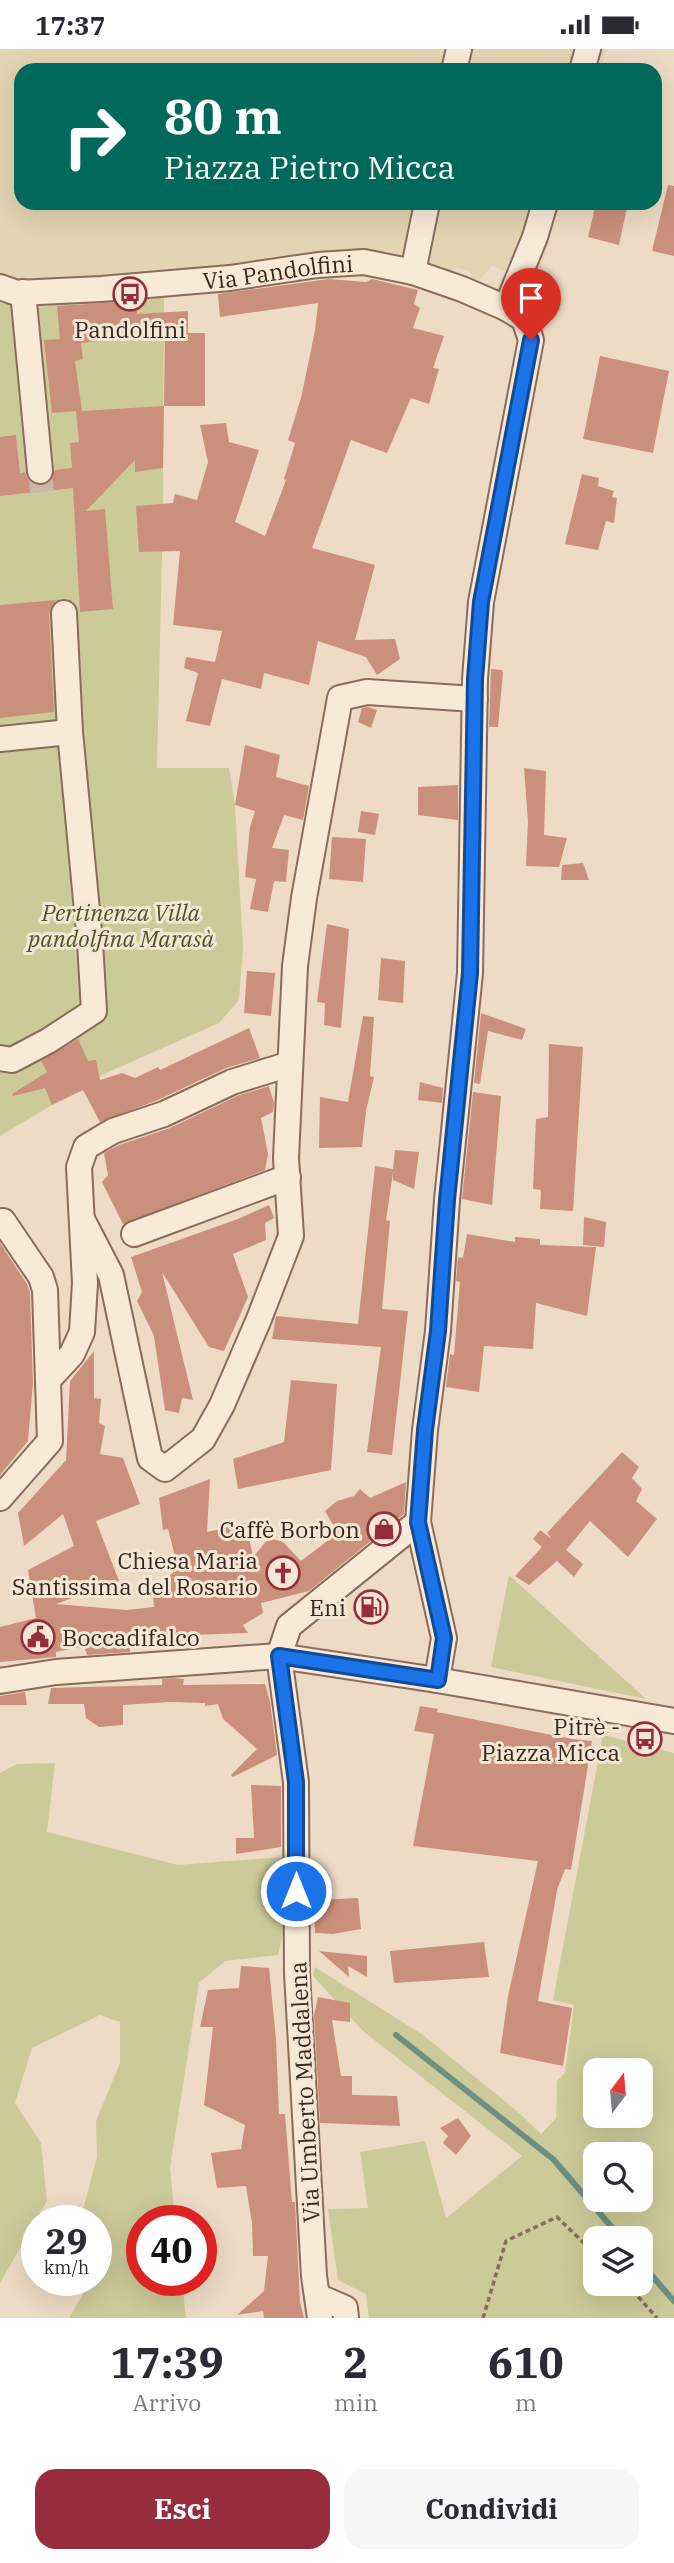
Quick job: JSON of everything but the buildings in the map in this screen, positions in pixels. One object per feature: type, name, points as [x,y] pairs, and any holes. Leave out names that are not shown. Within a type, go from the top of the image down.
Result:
[{"type":"street","points":[[413,272],[426,210]]},
{"type":"street","points":[[506,308],[543,210]]},
{"type":"street","name":"Via Pandolfini","points":[[12,290],[170,283],[364,262],[413,272],[462,289],[524,319],[531,340],[481,602],[475,699]]},
{"type":"street","points":[[12,290],[40,471]]},
{"type":"street","points":[[0,1058],[12,1060],[48,1041],[94,1011],[70,732],[64,613]]},
{"type":"street","points":[[82,1219],[111,1275],[150,1458],[165,1469],[203,1439],[222,1405],[291,1236],[286,1158],[295,966],[340,698],[367,692],[475,699],[470,973],[418,1522],[444,1638],[438,1680]]},
{"type":"street","points":[[0,739],[70,732]]},
{"type":"street","points":[[48,1381],[72,1354],[82,1332],[85,1283],[79,1167],[86,1147],[113,1131],[164,1114],[232,1082],[290,1064]]},
{"type":"street","points":[[134,1234],[288,1177]]},
{"type":"street","points":[[0,1498],[50,1441],[46,1290],[41,1277],[3,1221]]},
{"type":"street","points":[[279,1656],[289,1626],[418,1522]]},
{"type":"street","points":[[0,1681],[56,1672],[279,1656],[438,1680],[674,1721]]},
{"type":"street","name":"Via Umberto Maddalena","points":[[279,1656],[296,1782],[297,1973],[319,2307]]},
{"type":"street","points":[[319,2307],[345,2308],[346,2318]]},
{"type":"path","points":[[483,2318],[506,2241],[557,2217],[583,2242]]},
{"type":"path","points":[[638,2296],[657,2318]]},
{"type":"shaded area","points":[[0,49],[607,49],[602,63],[14,63],[14,210],[558,210],[529,308],[517,298],[524,278],[492,266],[475,284],[470,271],[457,268],[442,275],[399,262],[52,281],[0,277]]},
{"type":"green space","name":"Pertinenza Villa pandolfina Marasà","points":[[164,293],[163,512],[157,768],[229,768],[235,805],[243,948],[239,1000],[219,1023],[104,1074],[0,1136],[0,302],[25,308]]},
{"type":"green space","points":[[509,1575],[646,1699],[491,1667]]},
{"type":"green space","points":[[603,1735],[674,1753],[674,2318],[369,2318],[366,2294],[338,2280],[328,2209],[368,2208],[360,2152],[425,2141],[446,2218],[522,2156],[363,2031],[313,1976],[315,1967],[423,2035],[541,2134],[556,2118],[557,2081],[565,2073],[574,2005],[553,2000]]},
{"type":"green space","points":[[55,1763],[47,1832],[178,1865],[283,1857],[286,1920],[278,1955],[225,1961],[199,1983],[170,2168],[173,2205],[126,2205],[126,2296],[184,2296],[186,2318],[69,2318],[82,2296],[112,2296],[112,2205],[84,2205],[97,2157],[96,2121],[120,2063],[120,2022],[100,2015],[32,2048],[15,2103],[41,2143],[47,2201],[45,2205],[21,2205],[21,2246],[0,2283],[0,1773],[17,1764]]},
{"type":"waterway","points":[[396,2035],[553,2159],[611,2226]]},
{"type":"waterway","points":[[653,2277],[674,2301]]},
{"type":"tunnel","points":[[40,471],[42,492]]},
{"type":"place","name":"Pandolfini","points":[[130,294]]},
{"type":"place","name":"Caffè Borbon","points":[[384,1529]]},
{"type":"place","name":"Chiesa Maria Santissima del Rosario","points":[[283,1573]]},
{"type":"place","name":"Eni","points":[[371,1607]]},
{"type":"place","name":"Boccadifalco","points":[[38,1637]]},
{"type":"place","name":"Pitrè - Piazza Micca","points":[[645,1739]]},
{"type":"route","points":[[296,1891],[296,1782],[279,1656],[438,1680],[444,1638],[418,1522],[470,973],[475,679],[481,602],[531,340]]}]
